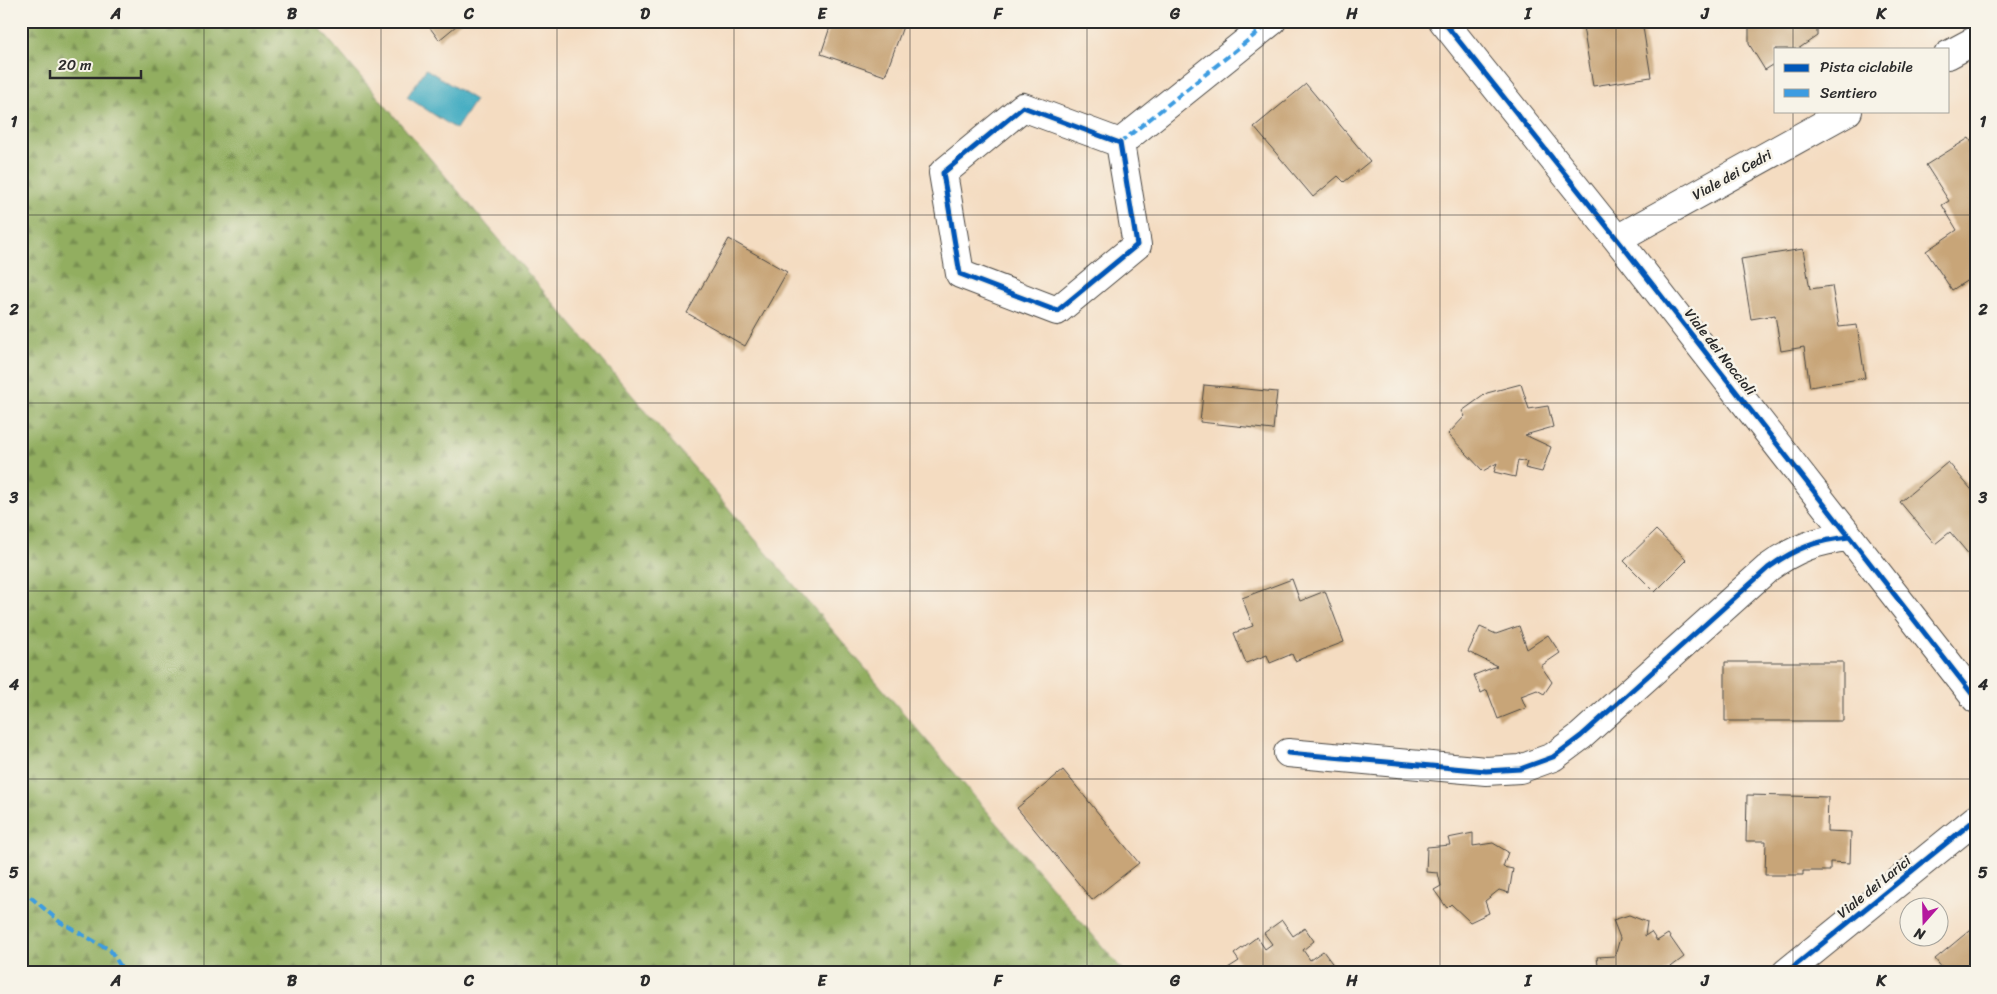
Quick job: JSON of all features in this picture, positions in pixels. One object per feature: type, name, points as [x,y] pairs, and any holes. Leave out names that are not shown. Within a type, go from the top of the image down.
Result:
[{"type":"street","points":[[1120,144],[1272,21]]},
{"type":"street","name":"Viale dei Noccioli","points":[[1442,21],[1617,239],[1976,699]]},
{"type":"street","points":[[1950,54],[1976,40]]},
{"type":"street","points":[[1023,107],[1120,144],[1136,245],[1057,310],[960,274],[943,173],[1023,107]]},
{"type":"street","name":"Viale dei Cedri","points":[[1617,239],[1846,112]]},
{"type":"street","points":[[1288,753],[1486,771],[1520,769],[1553,757],[1581,736],[1774,564],[1806,545],[1849,536]]},
{"type":"street","name":"Viale dei Larici","points":[[1786,973],[1976,819]]},
{"type":"green space","points":[[21,21],[313,21],[1125,973],[21,973]]},
{"type":"water","points":[[426,69],[475,100],[456,129],[407,97]]},
{"type":"building","points":[[425,21],[462,21],[439,40]]},
{"type":"building","points":[[832,21],[905,21],[885,76],[821,54]]},
{"type":"building","points":[[1582,21],[1642,21],[1651,77],[1593,86]]},
{"type":"building","points":[[1749,21],[1817,21],[1817,36],[1799,48],[1774,48],[1774,64],[1765,70],[1749,44]]},
{"type":"building","points":[[1306,84],[1370,161],[1344,182],[1338,176],[1313,197],[1254,127]]},
{"type":"building","points":[[1969,138],[1976,149],[1976,275],[1952,290],[1926,251],[1957,230],[1942,205],[1949,201],[1926,165]]},
{"type":"building","points":[[729,239],[787,272],[745,346],[687,313]]},
{"type":"building","points":[[1803,249],[1810,289],[1832,286],[1839,327],[1857,325],[1865,378],[1810,387],[1804,347],[1781,351],[1775,315],[1751,319],[1741,259]]},
{"type":"building","points":[[1521,384],[1529,409],[1548,406],[1553,427],[1525,435],[1551,447],[1542,472],[1525,468],[1527,462],[1518,460],[1515,477],[1494,472],[1497,463],[1483,471],[1448,434],[1465,416],[1462,411],[1487,393]]},
{"type":"building","points":[[1204,385],[1277,392],[1273,430],[1200,422]]},
{"type":"building","points":[[1948,462],[1976,495],[1976,563],[1950,532],[1935,544],[1900,502]]},
{"type":"building","points":[[1656,530],[1687,560],[1655,592],[1624,561]]},
{"type":"building","points":[[1292,579],[1300,601],[1325,591],[1344,642],[1295,661],[1292,654],[1270,663],[1267,655],[1246,663],[1234,633],[1253,626],[1242,598]]},
{"type":"building","points":[[1519,626],[1527,649],[1548,635],[1560,653],[1541,666],[1552,682],[1544,694],[1537,690],[1521,696],[1526,708],[1498,719],[1487,690],[1481,693],[1474,675],[1497,666],[1468,652],[1480,627],[1496,634]]},
{"type":"building","points":[[1725,662],[1843,662],[1843,721],[1725,721]]},
{"type":"building","points":[[1063,770],[1139,863],[1092,900],[1017,808]]},
{"type":"building","points":[[1747,795],[1828,797],[1827,831],[1851,832],[1850,863],[1830,862],[1830,871],[1803,871],[1803,875],[1765,875],[1766,841],[1746,841]]},
{"type":"building","points":[[1473,833],[1473,846],[1493,843],[1508,852],[1503,867],[1513,869],[1509,893],[1499,890],[1485,901],[1489,913],[1470,922],[1451,904],[1447,908],[1434,890],[1441,886],[1438,873],[1426,872],[1427,847],[1450,845],[1448,838]]},
{"type":"building","points":[[1629,915],[1647,922],[1645,936],[1651,932],[1657,941],[1668,934],[1684,957],[1663,973],[1599,973],[1597,957],[1615,956],[1620,938],[1613,920]]},
{"type":"building","points":[[1282,920],[1293,936],[1305,928],[1314,941],[1303,950],[1310,960],[1323,951],[1337,970],[1333,973],[1231,973],[1228,968],[1239,961],[1234,954],[1257,937],[1265,949],[1272,944],[1264,933]]},
{"type":"building","points":[[1976,925],[1976,973],[1946,973],[1935,959]]},
{"type":"marked path","points":[[1120,143],[1272,21]]},
{"type":"marked path","points":[[21,889],[60,922],[110,950],[125,973]]},
{"type":"cycle path","points":[[1443,21],[1617,239],[1976,699]]},
{"type":"cycle path","points":[[1023,107],[1120,143],[1137,245],[1057,311],[960,274],[943,173],[1023,107]]},
{"type":"cycle path","points":[[1288,753],[1486,771],[1520,769],[1553,757],[1581,736],[1768,568],[1806,546],[1826,540],[1849,537]]},
{"type":"cycle path","points":[[1786,973],[1976,819]]}]
